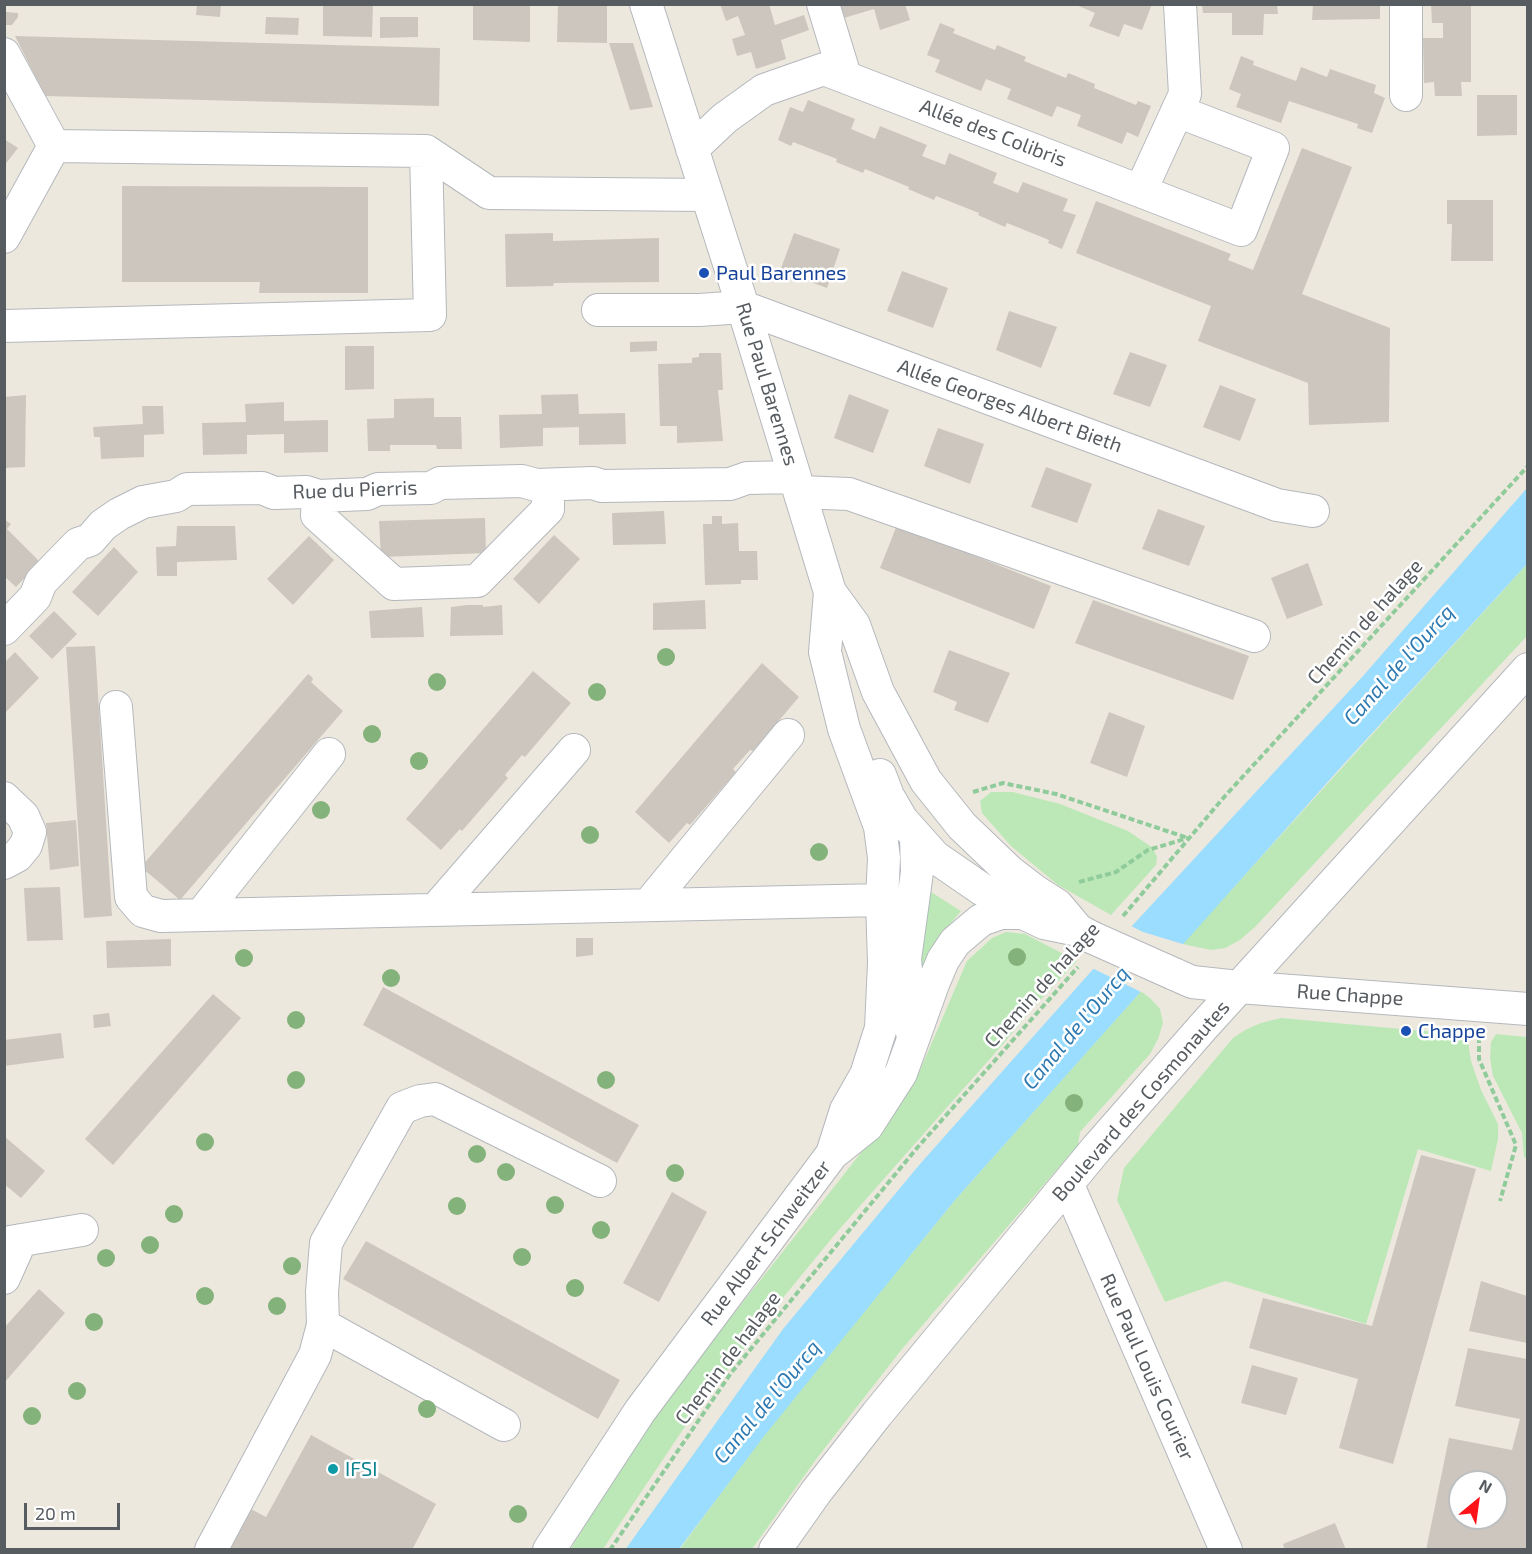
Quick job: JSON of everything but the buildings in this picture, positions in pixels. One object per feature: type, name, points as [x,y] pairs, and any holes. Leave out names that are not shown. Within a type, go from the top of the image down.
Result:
[{"type":"street","name":"Rue Paul Barennes","points":[[646,4],[743,307],[830,592],[854,625],[878,692],[926,781],[962,826],[1010,872],[1057,905],[1084,943]]},
{"type":"street","points":[[823,4],[845,76]]},
{"type":"street","points":[[1141,190],[1185,94],[1180,4]]},
{"type":"street","points":[[1406,4],[1406,95]]},
{"type":"street","points":[[4,54],[54,146]]},
{"type":"street","name":"Allée des Colibris","points":[[692,149],[725,118],[764,90],[824,69],[1241,230],[1273,148],[1177,111]]},
{"type":"street","points":[[54,146],[426,151],[489,193],[707,195]]},
{"type":"street","points":[[4,237],[54,146]]},
{"type":"street","points":[[4,326],[430,315],[426,151]]},
{"type":"street","points":[[598,310],[699,310],[743,307]]},
{"type":"street","name":"Allée Georges Albert Bieth","points":[[743,307],[1277,505],[1313,511]]},
{"type":"street","name":"Rue du Pierris","points":[[4,629],[35,597],[41,582],[78,544],[90,540],[103,525],[119,514],[143,502],[176,496],[187,489],[262,488],[274,493],[306,492],[318,496],[367,494],[378,489],[431,488],[440,483],[522,481],[536,485],[593,483],[602,486],[730,484],[747,478],[849,494],[1254,636]]},
{"type":"street","points":[[318,496],[317,515],[394,584],[477,581],[548,509],[548,485]]},
{"type":"street","name":"Rue Paul Barennes","points":[[830,592],[825,652],[844,729],[880,827],[884,858],[882,900]]},
{"type":"street","points":[[826,630],[838,651],[860,726],[888,796],[916,837],[935,857],[983,890],[1023,914],[1084,943]]},
{"type":"street","name":"Boulevard des Cosmonautes","points":[[775,1550],[816,1492],[877,1414],[1097,1148],[1239,987],[1527,669]]},
{"type":"street","points":[[116,706],[131,897],[143,911],[161,916],[882,900]]},
{"type":"street","points":[[649,904],[788,735]]},
{"type":"street","points":[[436,909],[574,750]]},
{"type":"street","points":[[201,915],[329,754]]},
{"type":"street","points":[[4,798],[23,816],[30,832],[26,845],[17,856],[4,863]]},
{"type":"street","points":[[884,858],[916,837],[946,807]]},
{"type":"street","name":"Rue Paul Barennes","points":[[916,837],[945,832],[981,864],[1010,872]]},
{"type":"street","points":[[912,1040],[904,959],[917,872],[916,837]]},
{"type":"street","name":"Rue Albert Schweitzer","points":[[549,1550],[640,1411],[832,1154],[846,1110],[866,1075],[881,1028],[884,963],[882,900]]},
{"type":"street","points":[[832,1154],[867,1126],[901,1073],[943,960],[955,942],[981,921],[1001,913],[1023,914]]},
{"type":"street","name":"Rue Chappe","points":[[1084,943],[1192,982],[1527,1009]]},
{"type":"street","points":[[211,1550],[315,1355],[323,1325],[322,1292],[326,1243],[402,1108],[420,1101],[435,1099],[600,1181]]},
{"type":"street","name":"Rue Paul Louis Courier","points":[[1068,1185],[1226,1550]]},
{"type":"street","points":[[4,1278],[13,1241],[82,1230]]},
{"type":"street","points":[[323,1325],[504,1425]]},
{"type":"path","name":"Chemin de halage","points":[[1121,918],[1188,838],[1527,466]]},
{"type":"path","points":[[946,807],[978,790],[1003,783],[1056,794],[1188,838]]},
{"type":"path","points":[[1070,881],[1079,882],[1116,872],[1148,850],[1188,838]]},
{"type":"path","name":"Chemin de halage","points":[[610,1550],[731,1373],[1084,943]]},
{"type":"path","points":[[1479,1027],[1479,1059],[1516,1145],[1500,1201]]},
{"type":"green space","points":[[1527,564],[1527,636],[1255,927],[1240,940],[1225,948],[1211,950],[1182,944]]},
{"type":"green space","points":[[991,792],[1013,792],[1060,804],[1128,831],[1153,848],[1157,857],[1156,865],[1111,915],[1058,885],[1011,846],[982,813],[980,801]]},
{"type":"green space","points":[[931,892],[961,911],[938,939],[920,976],[923,917]]},
{"type":"green space","points":[[1006,932],[1025,934],[1077,961],[1031,1010],[837,1232],[768,1316],[684,1428],[603,1549],[570,1550],[622,1465],[661,1408],[898,1106],[918,1075],[967,961],[992,938]]},
{"type":"green space","points":[[1141,991],[1160,1009],[1163,1023],[1150,1054],[1080,1132],[1078,1145],[902,1349],[817,1458],[752,1549],[679,1550],[764,1435],[955,1200]]},
{"type":"green space","points":[[1281,1018],[1467,1035],[1471,1061],[1481,1090],[1498,1124],[1498,1139],[1491,1171],[1418,1149],[1366,1324],[1225,1281],[1165,1302],[1117,1200],[1124,1168],[1233,1038],[1261,1023]]},
{"type":"green space","points":[[1496,1034],[1527,1037],[1527,1158],[1524,1157],[1522,1133],[1493,1076],[1490,1058],[1491,1042]]},
{"type":"water","name":"Canal de l'Ourcq","points":[[1527,488],[1527,564],[1342,766],[955,1200],[765,1435],[679,1549],[625,1550],[783,1329],[920,1164],[1119,940],[1363,676]]},
{"type":"pier","points":[[1129,925],[1143,932],[1186,945],[1143,993],[1090,967]]},
{"type":"place","name":"Paul Barennes","points":[[704,273]]},
{"type":"place","name":"Chappe","points":[[1406,1031]]},
{"type":"place","name":"IFSI","points":[[333,1469]]}]
